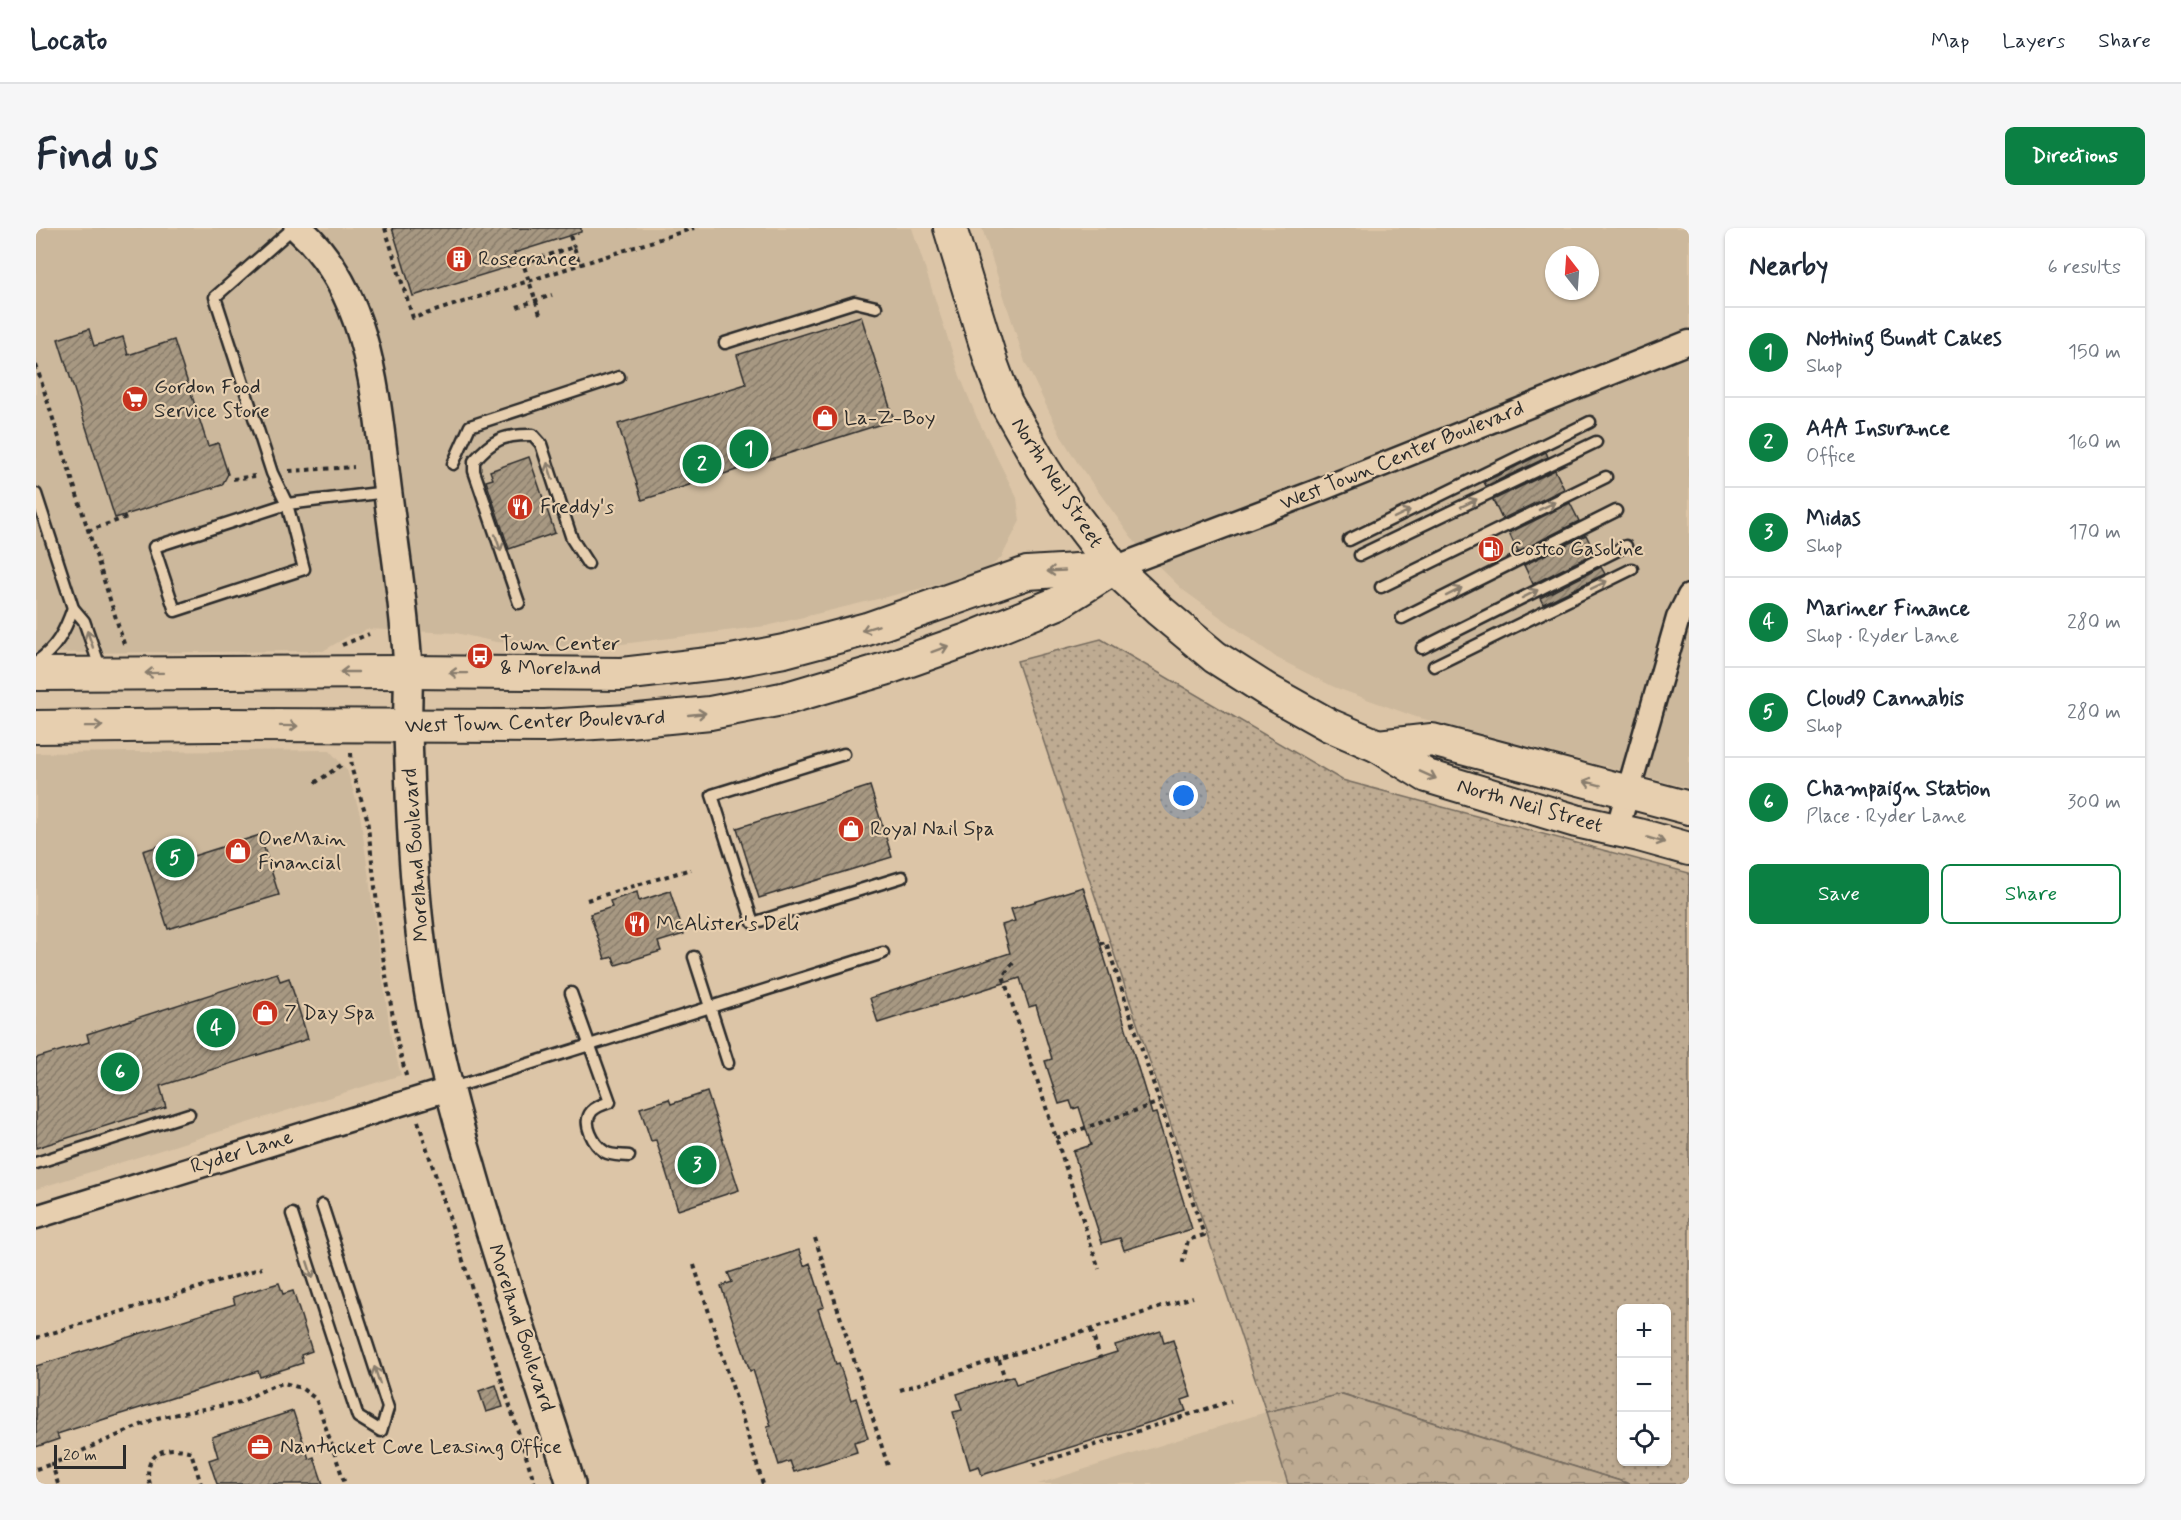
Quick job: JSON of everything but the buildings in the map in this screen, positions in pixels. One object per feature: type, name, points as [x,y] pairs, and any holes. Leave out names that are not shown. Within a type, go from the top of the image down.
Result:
[{"type":"main road","name":"North Neil Street","points":[[950,228],[994,374],[1006,403],[1072,513],[1114,568],[1160,611],[1215,657],[1329,725],[1378,746],[1427,776],[1576,821],[1689,849]]},
{"type":"main road","name":"West Town Center Boulevard","points":[[36,674],[408,672],[622,674],[726,662],[784,651],[867,629],[1027,573],[1114,568]]},
{"type":"main road","name":"West Town Center Boulevard","points":[[36,727],[545,726],[710,713],[787,698],[885,669],[967,640],[1058,603],[1114,568]]},
{"type":"main road","name":"North Neil Street","points":[[1378,746],[1432,740],[1689,808]]},
{"type":"street","name":"Moreland Boulevard","points":[[298,228],[328,259],[347,294],[362,332],[374,392],[405,632],[408,727],[421,942],[433,1016],[448,1089],[483,1210],[571,1484]]},
{"type":"street","name":"West Town Center Boulevard","points":[[1114,568],[1306,495],[1689,342]]},
{"type":"street","points":[[1617,830],[1626,792],[1641,750],[1678,618],[1689,596]]},
{"type":"street","name":"Ryder Lane","points":[[36,1217],[448,1089]]},
{"type":"lane","points":[[293,228],[215,297],[272,473],[287,504],[304,569],[175,611],[154,547],[287,504],[387,492]]},
{"type":"lane","points":[[725,343],[855,302],[876,307]]},
{"type":"lane","points":[[453,464],[470,426],[619,377]]},
{"type":"lane","points":[[1349,540],[1590,422]]},
{"type":"lane","points":[[519,603],[474,471],[474,461],[486,446],[512,434],[532,435],[541,444],[572,539],[588,564]]},
{"type":"lane","points":[[1360,555],[1596,442]]},
{"type":"lane","points":[[1381,587],[1606,477]]},
{"type":"lane","points":[[36,494],[73,608],[84,621],[102,674]]},
{"type":"lane","points":[[1401,618],[1616,511]]},
{"type":"lane","points":[[1422,648],[1626,546]]},
{"type":"lane","points":[[1434,666],[1632,569]]},
{"type":"lane","points":[[36,662],[51,652],[73,608]]},
{"type":"lane","points":[[843,754],[712,795],[753,923],[902,877]]},
{"type":"lane","points":[[448,1089],[883,953]]},
{"type":"lane","points":[[694,957],[728,1063]]},
{"type":"lane","points":[[572,993],[609,1102],[594,1109],[589,1115],[588,1130],[595,1143],[607,1154],[629,1156]]},
{"type":"lane","points":[[36,1163],[189,1114]]},
{"type":"lane","points":[[292,1214],[358,1417],[381,1431],[388,1408],[322,1205]]},
{"type":"path","points":[[385,228],[413,318],[694,228]]},
{"type":"path","points":[[570,236],[580,265]]},
{"type":"path","points":[[540,314],[523,263],[574,247]]},
{"type":"path","points":[[517,307],[552,295]]},
{"type":"path","points":[[233,479],[272,473],[354,467]]},
{"type":"path","points":[[88,531],[130,516]]},
{"type":"path","points":[[351,749],[352,770],[368,818],[384,964],[397,1041],[406,1076]]},
{"type":"path","points":[[315,783],[344,763]]},
{"type":"path","points":[[587,900],[691,869]]},
{"type":"path","points":[[1100,944],[1106,942],[1204,1234],[1188,1240],[1182,1266]]},
{"type":"path","points":[[1013,963],[1003,976],[1099,1269]]},
{"type":"path","points":[[1056,1138],[1160,1102]]},
{"type":"path","points":[[418,1123],[535,1484]]},
{"type":"path","points":[[816,1238],[888,1466]]},
{"type":"path","points":[[694,1265],[763,1484]]},
{"type":"path","points":[[36,1338],[262,1268]]},
{"type":"path","points":[[900,1390],[1193,1297]]},
{"type":"path","points":[[1091,1330],[1101,1358]]},
{"type":"path","points":[[999,1360],[1005,1379]]},
{"type":"path","points":[[36,1469],[157,1418],[240,1402],[272,1386],[284,1383],[301,1388],[316,1399],[345,1484]]},
{"type":"path","points":[[1033,1465],[1231,1401]]},
{"type":"path","points":[[150,1484],[148,1463],[155,1455],[167,1450],[182,1449],[191,1452],[201,1484]]},
{"type":"path","points":[[52,1464],[58,1484]]},
{"type":"shaded area","points":[[36,228],[912,228],[960,376],[977,418],[1017,498],[1020,521],[1001,558],[981,574],[766,626],[590,648],[496,642],[456,633],[366,629],[360,634],[352,634],[323,651],[36,653]]},
{"type":"shaded area","points":[[982,228],[1689,228],[1689,788],[1416,717],[1334,687],[1277,658],[1183,590],[1138,546],[1079,465],[1061,436],[1025,362]]},
{"type":"shaded area","points":[[329,750],[347,770],[360,814],[391,1037],[401,1075],[36,1189],[36,753]]},
{"type":"shaded area","points":[[1266,1412],[1288,1484],[1038,1484]]},
{"type":"green space","points":[[1101,639],[1342,780],[1689,873],[1689,1484],[1630,1484],[1343,1394],[1266,1412],[1017,661]]},
{"type":"green space","points":[[1342,1394],[1630,1484],[1288,1484],[1266,1412]]},
{"type":"place","name":"Rosecrance","points":[[459,259]]},
{"type":"place","name":"Gordon Food Service Store","points":[[135,399]]},
{"type":"place","name":"La-Z-Boy","points":[[825,418]]},
{"type":"place","name":"Nothing Bundt Cakes","points":[[749,449]]},
{"type":"place","name":"AAA Insurance","points":[[702,464]]},
{"type":"place","name":"Freddy's","points":[[520,507]]},
{"type":"place","name":"Costco Gasoline","points":[[1491,549]]},
{"type":"place","name":"Town Center & Moreland","points":[[480,656]]},
{"type":"place","name":"Royal Nail Spa","points":[[851,829]]},
{"type":"place","name":"OneMain Financial","points":[[238,851]]},
{"type":"place","name":"Cloud9 Cannabis","points":[[175,858]]},
{"type":"place","name":"McAlister's Deli","points":[[637,924]]},
{"type":"place","name":"7 Day Spa","points":[[265,1013]]},
{"type":"place","name":"Mariner Finance","points":[[216,1028]]},
{"type":"place","name":"Champaign Station","points":[[120,1072]]},
{"type":"place","name":"Midas","points":[[697,1165]]},
{"type":"place","name":"Nantucket Cove Leasing Office","points":[[260,1447]]}]
